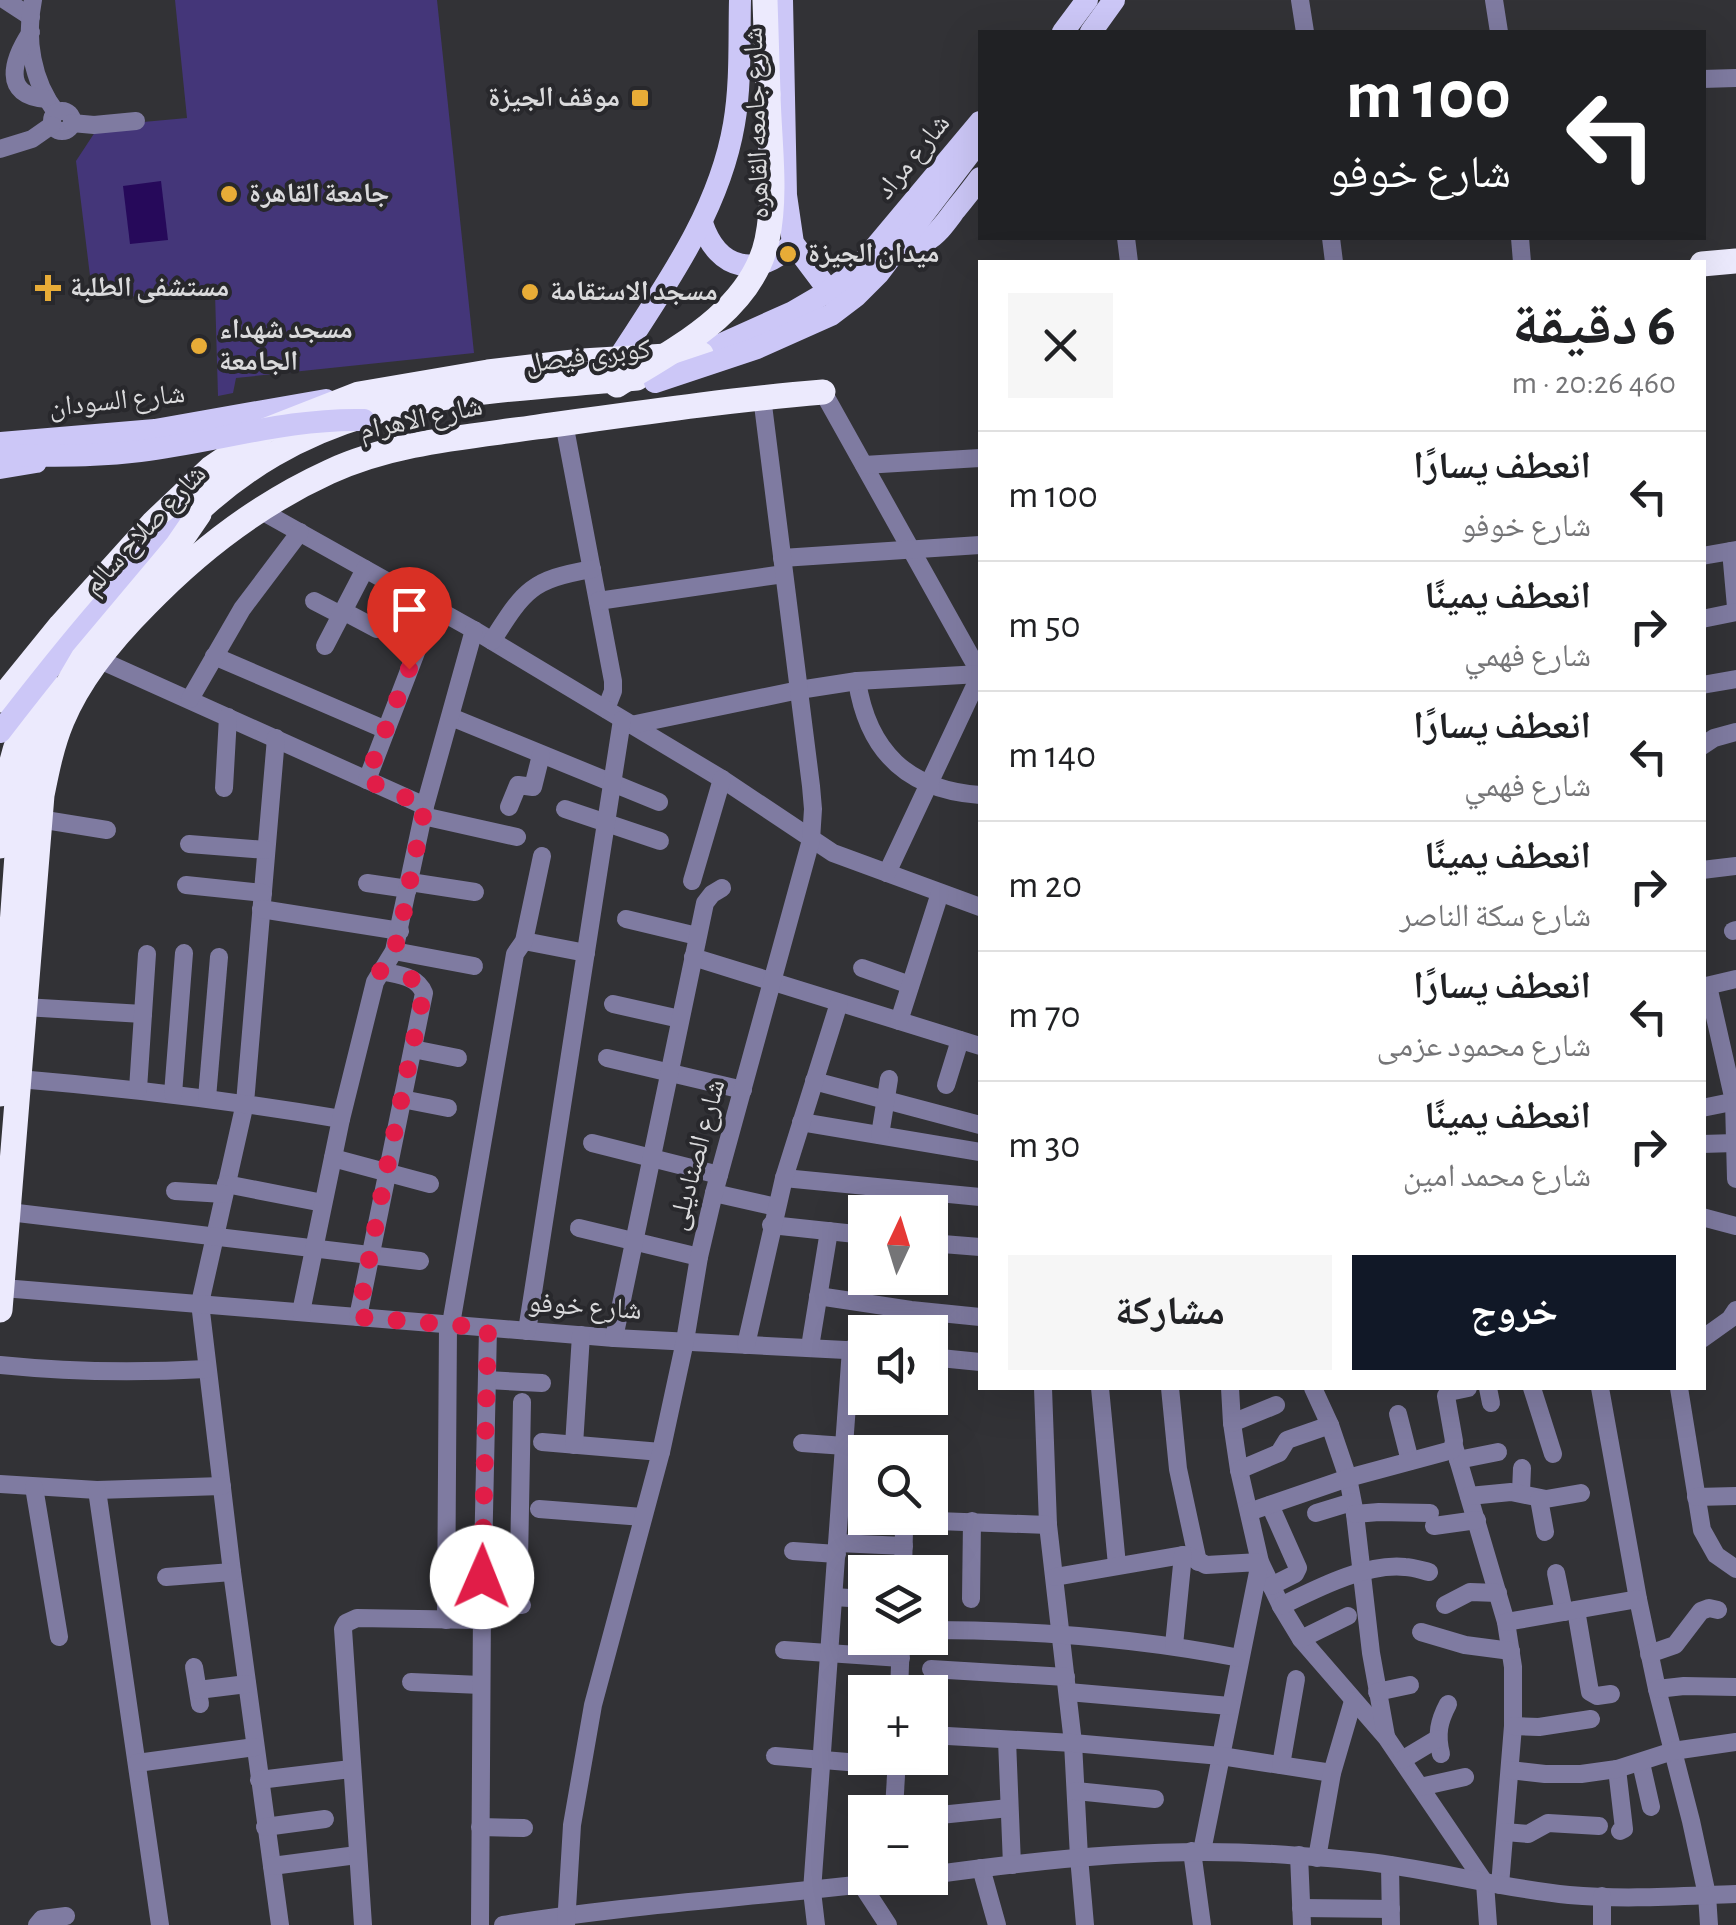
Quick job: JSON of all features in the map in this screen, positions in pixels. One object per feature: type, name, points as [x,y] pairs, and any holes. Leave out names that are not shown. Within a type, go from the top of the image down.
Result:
[{"type":"highway","points":[[617,372],[686,342],[714,320],[740,295],[764,253],[771,190],[765,0]]},
{"type":"highway","points":[[1706,264],[1736,261]]},
{"type":"highway","points":[[617,372],[701,354]]},
{"type":"highway","name":"كوبرى فيصل","points":[[10,1086],[18,841],[25,787],[36,746],[83,658],[199,514],[276,457],[319,436],[362,407],[406,410],[617,372],[651,379]]},
{"type":"highway","name":"شارع صلاح سالم","points":[[0,846],[2,796],[16,745],[39,695],[169,539],[222,488],[284,447],[388,407],[462,394],[651,379]]},
{"type":"highway","name":"شارع الاهرام","points":[[100,660],[175,574],[217,538],[258,509],[332,470],[407,446],[762,397],[824,392]]},
{"type":"highway","name":"شارع الاهرام","points":[[0,700],[60,625],[211,468],[268,430],[313,412],[362,407]]},
{"type":"highway","points":[[284,447],[313,412]]},
{"type":"highway","points":[[136,542],[169,539]]},
{"type":"highway","points":[[2,1299],[9,1212],[10,1086],[24,1007],[47,770],[61,722],[100,660]]},
{"type":"highway","points":[[0,912],[32,908]]},
{"type":"highway","points":[[0,944],[16,951],[28,964]]},
{"type":"main road","name":"شارع جامعه القاهره","points":[[617,372],[702,223],[722,171],[734,124],[740,0]]},
{"type":"main road","name":"شارع جامعه القاهره","points":[[782,0],[786,195],[793,243],[828,292]]},
{"type":"main road","points":[[1051,30],[1073,0]]},
{"type":"main road","points":[[1064,30],[1088,0]]},
{"type":"main road","points":[[1096,30],[1114,0]]},
{"type":"main road","name":"شارع مراد","points":[[651,379],[793,312],[857,270],[978,124]]},
{"type":"main road","name":"كوبرى فيصل","points":[[651,379],[758,348],[831,315],[878,274],[978,143]]},
{"type":"main road","name":"شارع مراد","points":[[893,228],[902,238],[913,242],[936,235],[978,181]]},
{"type":"main road","points":[[702,223],[708,242],[722,257],[740,265],[761,265],[780,258],[793,243]]},
{"type":"main road","points":[[0,456],[142,451],[331,419],[362,407]]},
{"type":"main road","name":"شارع السودان","points":[[0,443],[362,407]]},
{"type":"main road","points":[[0,468],[106,447],[155,430]]},
{"type":"main road","points":[[0,732],[75,635],[129,574],[173,532],[199,514]]},
{"type":"street","points":[[5,0],[32,16],[35,71],[57,115],[94,125],[136,121]]},
{"type":"street","points":[[1300,0],[1304,30]]},
{"type":"street","points":[[1494,0],[1499,30]]},
{"type":"street","points":[[1706,80],[1736,78]]},
{"type":"street","points":[[0,149],[32,139],[57,115]]},
{"type":"street","points":[[824,392],[978,670]]},
{"type":"street","name":"شارع الصناديلى","points":[[566,1920],[572,1825],[593,1705],[661,1452],[716,1184],[812,840],[813,809],[762,397]]},
{"type":"street","points":[[527,1331],[620,718],[564,424]]},
{"type":"street","points":[[864,465],[978,458]]},
{"type":"street","points":[[258,509],[474,630],[722,780],[832,853],[978,906]]},
{"type":"street","points":[[190,700],[242,610],[300,532]]},
{"type":"street","points":[[598,601],[783,566],[978,545]]},
{"type":"street","points":[[1706,555],[1733,550],[1736,610],[1706,618]]},
{"type":"street","points":[[325,646],[365,569]]},
{"type":"street","points":[[492,641],[509,614],[539,582],[592,569]]},
{"type":"street","points":[[314,602],[376,630]]},
{"type":"street","points":[[366,780],[433,608]]},
{"type":"street","points":[[300,1312],[375,982],[400,931],[424,811],[474,630]]},
{"type":"street","points":[[214,656],[386,730]]},
{"type":"street","points":[[100,660],[276,738],[424,811],[517,837]]},
{"type":"street","points":[[620,718],[857,681],[978,674]]},
{"type":"street","points":[[887,874],[978,678]]},
{"type":"street","points":[[1706,684],[1736,679]]},
{"type":"street","points":[[857,681],[870,732],[904,772],[955,794],[978,795]]},
{"type":"street","points":[[224,788],[228,716]]},
{"type":"street","points":[[450,717],[659,802]]},
{"type":"street","points":[[1706,743],[1736,732]]},
{"type":"street","points":[[276,738],[244,1103],[200,1303],[280,1925]]},
{"type":"street","points":[[510,806],[518,786],[534,785],[541,756]]},
{"type":"street","points":[[692,881],[722,780]]},
{"type":"street","points":[[565,810],[660,841]]},
{"type":"street","points":[[40,819],[108,830]]},
{"type":"street","points":[[189,844],[266,850]]},
{"type":"street","points":[[446,1620],[449,1324],[515,954],[524,940],[542,856]]},
{"type":"street","points":[[1706,870],[1736,866]]},
{"type":"street","points":[[367,883],[475,892]]},
{"type":"street","points":[[186,885],[400,931]]},
{"type":"street","points":[[614,1338],[697,936],[705,903],[722,888]]},
{"type":"street","points":[[898,1021],[940,893]]},
{"type":"street","points":[[626,918],[697,936]]},
{"type":"street","points":[[524,940],[586,952]]},
{"type":"street","points":[[394,950],[474,966]]},
{"type":"street","points":[[173,1094],[184,953]]},
{"type":"street","points":[[138,1089],[147,954]]},
{"type":"street","points":[[208,1098],[219,957]]},
{"type":"street","points":[[693,957],[978,1045]]},
{"type":"street","points":[[862,968],[910,985]]},
{"type":"street","points":[[358,1317],[424,992],[420,983],[410,978],[380,971]]},
{"type":"street","points":[[1706,986],[1736,979]]},
{"type":"street","points":[[1706,994],[1712,1045],[1735,1101],[1736,1179]]},
{"type":"street","points":[[746,1345],[784,1178],[839,1003]]},
{"type":"street","points":[[613,1004],[680,1020]]},
{"type":"street","points":[[24,1007],[143,1014]]},
{"type":"street","points":[[946,1084],[960,1040]]},
{"type":"street","points":[[413,1049],[458,1058]]},
{"type":"street","points":[[607,1058],[743,1090]]},
{"type":"street","points":[[880,1136],[888,1079]]},
{"type":"street","points":[[814,1081],[978,1123]]},
{"type":"street","points":[[10,1086],[138,1089],[341,1119]]},
{"type":"street","points":[[402,1099],[448,1108]]},
{"type":"street","points":[[1706,1107],[1735,1101]]},
{"type":"street","points":[[801,1122],[978,1152]]},
{"type":"street","points":[[592,1143],[652,1158],[716,1184],[774,1216],[848,1233]]},
{"type":"street","points":[[1706,1144],[1735,1143]]},
{"type":"street","points":[[333,1158],[430,1184]]},
{"type":"street","points":[[784,1178],[978,1197]]},
{"type":"street","points":[[175,1191],[225,1189],[323,1203]]},
{"type":"street","points":[[9,1212],[420,1261]]},
{"type":"street","points":[[1706,1218],[1736,1226]]},
{"type":"street","points":[[579,1228],[699,1256]]},
{"type":"street","points":[[810,1346],[829,1231]]},
{"type":"street","points":[[948,1244],[978,1246]]},
{"type":"street","points":[[818,1296],[978,1317]]},
{"type":"street","name":"شارع خوفو","points":[[2,1299],[200,1303],[614,1338],[848,1349]]},
{"type":"street","points":[[1706,1336],[1734,1319]]},
{"type":"street","points":[[480,1925],[488,1328]]},
{"type":"street","points":[[574,1445],[582,1335]]},
{"type":"street","points":[[948,1359],[978,1362]]},
{"type":"street","points":[[0,1365],[134,1373],[206,1369]]},
{"type":"street","points":[[487,1380],[542,1383]]},
{"type":"street","points":[[1043,1390],[1048,1525],[1073,1743],[1086,1925]]},
{"type":"street","points":[[1100,1390],[1117,1565]]},
{"type":"street","points":[[1170,1390],[1190,1559],[1174,1645]]},
{"type":"street","points":[[1230,1390],[1240,1470],[1260,1562],[1281,1606],[1301,1639],[1386,1737],[1493,1884]]},
{"type":"street","points":[[1314,1390],[1348,1478],[1386,1737]]},
{"type":"street","points":[[1459,1390],[1446,1396],[1456,1453],[1506,1622],[1514,1667],[1505,1832],[1488,1925]]},
{"type":"street","points":[[1533,1390],[1553,1454]]},
{"type":"street","points":[[1600,1390],[1649,1654],[1707,1895],[1709,1925]]},
{"type":"street","points":[[1679,1390],[1702,1530],[1716,1555],[1736,1569]]},
{"type":"street","points":[[519,1561],[527,1467],[522,1402]]},
{"type":"street","points":[[1232,1423],[1276,1405]]},
{"type":"street","points":[[1398,1414],[1410,1460]]},
{"type":"street","points":[[816,1925],[812,1890],[849,1415]]},
{"type":"street","points":[[1240,1470],[1269,1465],[1287,1440],[1330,1425]]},
{"type":"street","points":[[542,1442],[661,1452]]},
{"type":"street","points":[[802,1443],[848,1446]]},
{"type":"street","points":[[1249,1512],[1410,1460],[1448,1452],[1498,1452]]},
{"type":"street","points":[[485,1465],[527,1467]]},
{"type":"street","points":[[1522,1468],[1545,1532]]},
{"type":"street","points":[[0,1484],[97,1490],[222,1486]]},
{"type":"street","points":[[34,1486],[58,1637]]},
{"type":"street","points":[[97,1490],[160,1925]]},
{"type":"street","points":[[1469,1496],[1581,1493]]},
{"type":"street","points":[[1696,1497],[1736,1496]]},
{"type":"street","points":[[1270,1505],[1298,1568],[1295,1574],[1271,1586]]},
{"type":"street","points":[[1316,1513],[1353,1508],[1432,1519],[1477,1520]]},
{"type":"street","points":[[540,1509],[643,1518]]},
{"type":"street","points":[[904,1555],[905,1525],[910,1520],[1048,1525]]},
{"type":"street","points":[[971,1600],[972,1522]]},
{"type":"street","points":[[793,1551],[904,1546]]},
{"type":"street","points":[[1054,1577],[1117,1565],[1190,1559],[1206,1565],[1260,1562]]},
{"type":"street","points":[[1202,1925],[1197,1851],[1221,1756],[1260,1562]]},
{"type":"street","points":[[1281,1606],[1320,1587],[1383,1567],[1406,1566],[1428,1572]]},
{"type":"street","points":[[166,1578],[232,1572]]},
{"type":"street","points":[[1556,1573],[1570,1611],[1590,1692],[1596,1696],[1611,1694]]},
{"type":"street","points":[[1445,1605],[1470,1592],[1498,1593]]},
{"type":"street","points":[[834,1597],[848,1598]]},
{"type":"street","points":[[1506,1622],[1638,1599]]},
{"type":"street","points":[[363,1925],[343,1635],[346,1623],[358,1618],[446,1620],[522,1606]]},
{"type":"street","points":[[1649,1654],[1675,1646],[1701,1611],[1718,1610]]},
{"type":"street","points":[[1301,1639],[1348,1616]]},
{"type":"street","points":[[948,1631],[1061,1634],[1174,1645],[1240,1658]]},
{"type":"street","points":[[1421,1632],[1465,1645],[1511,1651]]},
{"type":"street","points":[[784,1650],[900,1658]]},
{"type":"street","points":[[900,1655],[900,1675]]},
{"type":"street","points":[[194,1667],[199,1697],[247,1684]]},
{"type":"street","points":[[932,1669],[1230,1706]]},
{"type":"street","points":[[1281,1764],[1296,1679]]},
{"type":"street","points":[[411,1682],[481,1684]]},
{"type":"street","points":[[1377,1692],[1410,1685]]},
{"type":"street","points":[[1657,1689],[1736,1687]]},
{"type":"street","points":[[1354,1701],[1308,1856],[1302,1917],[1391,1917],[1390,1865]]},
{"type":"street","points":[[1402,1760],[1439,1746],[1440,1720],[1448,1704]]},
{"type":"street","points":[[1513,1726],[1591,1719]]},
{"type":"street","points":[[948,1736],[1221,1756],[1332,1773]]},
{"type":"street","points":[[1007,1740],[1012,1865]]},
{"type":"street","points":[[1510,1770],[1563,1774],[1617,1769],[1674,1751],[1736,1742]]},
{"type":"street","points":[[137,1763],[256,1747]]},
{"type":"street","points":[[775,1756],[848,1761]]},
{"type":"street","points":[[1641,1763],[1651,1807]]},
{"type":"street","points":[[259,1780],[351,1769]]},
{"type":"street","points":[[1617,1769],[1624,1829],[1620,1831]]},
{"type":"street","points":[[1420,1787],[1464,1777]]},
{"type":"street","points":[[1076,1792],[1155,1799]]},
{"type":"street","points":[[948,1814],[1009,1808]]},
{"type":"street","points":[[265,1827],[326,1819]]},
{"type":"street","points":[[1505,1832],[1528,1834],[1548,1823],[1599,1826]]},
{"type":"street","points":[[480,1827],[524,1828]]},
{"type":"street","points":[[948,1873],[1079,1857],[1197,1851],[1308,1856],[1390,1865],[1569,1895],[1638,1898],[1736,1894]]},
{"type":"street","points":[[272,1866],[358,1855]]},
{"type":"street","points":[[981,1868],[997,1925]]},
{"type":"street","points":[[503,1925],[848,1886]]},
{"type":"street","points":[[868,1895],[888,1925]]},
{"type":"street","points":[[1602,1896],[1602,1925]]},
{"type":"street","points":[[37,1925],[42,1919],[66,1916]]},
{"type":"shaded area","name":"جامعة القاهرة","points":[[175,0],[437,0],[474,353],[236,378],[233,393],[218,396],[215,293],[118,297],[100,293],[91,284],[76,161],[99,126],[187,118]]},
{"type":"shaded area","points":[[161,181],[168,240],[130,244],[123,186]]},
{"type":"place","name":"موقف الجيزة","points":[[640,98]]},
{"type":"place","name":"جامعة القاهرة","points":[[229,194]]},
{"type":"place","name":"ميدان الجيزة","points":[[788,254]]},
{"type":"place","name":"مستشفى الطلبة","points":[[48,288]]},
{"type":"place","name":"مسجد الاستقامة","points":[[530,292]]},
{"type":"place","name":"مسجد شهداء الجامعة","points":[[199,346]]},
{"type":"route","points":[[409,669],[366,780],[425,806],[400,931],[388,964],[380,971],[410,978],[420,983],[424,992],[358,1317],[488,1328],[482,1577]]}]
